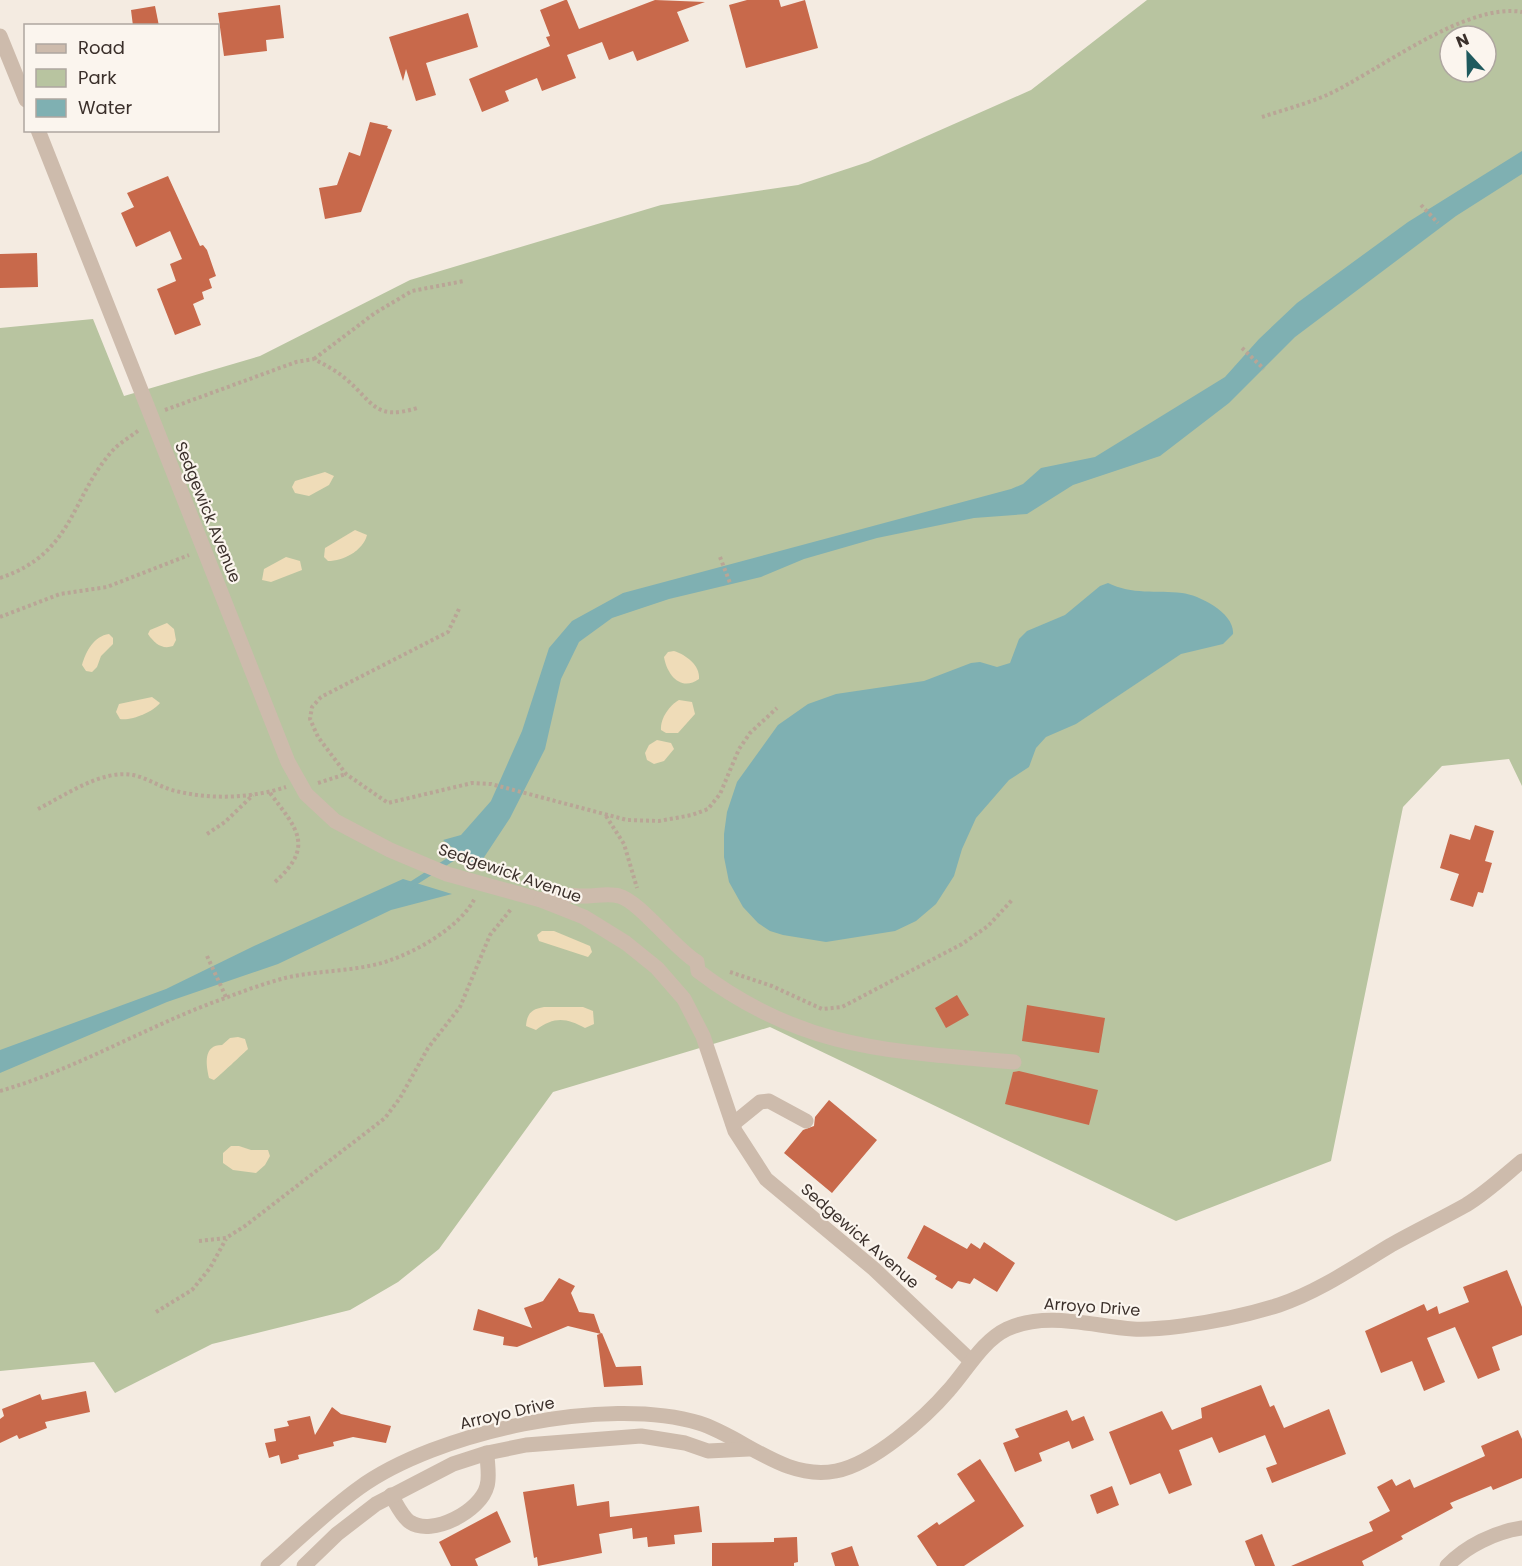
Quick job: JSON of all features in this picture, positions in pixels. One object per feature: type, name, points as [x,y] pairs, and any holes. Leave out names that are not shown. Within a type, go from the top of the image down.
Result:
[{"type":"street","points":[[0,36],[24,95]]},
{"type":"street","name":"Sedgewick Avenue","points":[[39,132],[288,762],[301,786],[335,821],[390,850],[447,874],[541,900],[584,917],[626,943],[657,968],[684,999],[703,1036],[733,1124],[749,1155],[766,1179],[874,1269],[971,1361]]},
{"type":"street","points":[[541,900],[560,893],[582,896],[620,896],[645,914],[682,953],[697,962],[698,971],[728,994],[776,1020],[832,1040],[887,1051],[1014,1062]]},
{"type":"street","points":[[733,1124],[760,1102],[769,1101],[806,1121]]},
{"type":"street","name":"Arroyo Drive","points":[[268,1566],[360,1487],[417,1456],[485,1432],[561,1418],[641,1415],[681,1418],[722,1430],[750,1449],[798,1469],[818,1473],[853,1466],[879,1454],[948,1392],[971,1361],[1002,1331],[1023,1323],[1046,1320],[1136,1329],[1183,1326],[1280,1305],[1345,1273],[1427,1224],[1469,1203],[1522,1161]]},
{"type":"street","points":[[641,1415],[641,1436]]},
{"type":"street","name":"Arroyo Drive","points":[[304,1566],[337,1534],[391,1495],[453,1464],[487,1453],[526,1445],[641,1436],[685,1443],[708,1451],[750,1449]]},
{"type":"street","points":[[391,1495],[408,1521],[421,1527],[449,1522],[481,1500],[488,1485],[487,1453]]},
{"type":"street","points":[[1447,1566],[1461,1551],[1511,1530],[1522,1528]]},
{"type":"path","points":[[1262,117],[1327,94],[1385,60],[1442,31],[1487,15],[1512,10],[1522,12]]},
{"type":"path","points":[[1421,205],[1438,224]]},
{"type":"path","points":[[0,578],[39,559],[49,550],[70,521],[114,449],[164,410],[296,362],[314,359],[375,313],[412,291],[464,281]]},
{"type":"path","points":[[1242,348],[1264,369]]},
{"type":"path","points":[[314,359],[345,378],[371,405],[384,413],[399,414],[417,408]]},
{"type":"path","points":[[0,617],[60,594],[106,587],[204,549]]},
{"type":"path","points":[[720,557],[730,583]]},
{"type":"path","points":[[459,609],[448,632],[321,697],[312,707],[310,719],[318,737],[346,774],[388,803],[472,783],[491,784],[627,820],[659,821],[692,815],[708,809],[720,794],[739,749],[750,733],[777,708]]},
{"type":"path","points":[[38,809],[94,781],[116,775],[132,775],[176,791],[198,795],[254,795],[321,783],[346,774]]},
{"type":"path","points":[[269,793],[296,828],[299,839],[298,856],[289,870],[274,882]]},
{"type":"path","points":[[207,834],[225,822],[254,795]]},
{"type":"path","points":[[606,816],[624,844],[645,914]]},
{"type":"path","points":[[0,1091],[33,1081],[106,1052],[226,997],[286,978],[389,961],[426,942],[465,914],[481,884]]},
{"type":"path","points":[[199,1240],[226,1238],[245,1226],[385,1118],[400,1098],[428,1048],[460,1007],[490,935],[522,896]]},
{"type":"path","points":[[729,972],[772,986],[822,1009],[842,1007],[962,944],[988,926],[1013,899]]},
{"type":"path","points":[[207,956],[226,997]]},
{"type":"path","points":[[156,1312],[192,1290],[210,1268],[226,1238]]},
{"type":"green space","points":[[1147,0],[1522,0],[1522,786],[1509,759],[1442,766],[1403,807],[1331,1161],[1176,1221],[770,1027],[553,1092],[439,1249],[398,1282],[350,1310],[212,1344],[115,1393],[94,1362],[0,1371],[0,328],[93,319],[124,396],[260,356],[410,280],[661,205],[798,185],[868,162],[1031,90]]},
{"type":"sand","points":[[325,472],[334,476],[329,485],[309,496],[295,493],[292,487],[295,481]]},
{"type":"sand","points":[[355,530],[367,535],[357,550],[340,559],[328,561],[324,557],[325,548]]},
{"type":"sand","points":[[286,557],[300,561],[302,570],[271,582],[262,580],[264,569]]},
{"type":"sand","points":[[167,623],[174,629],[176,640],[173,646],[165,647],[156,643],[148,634],[150,630]]},
{"type":"sand","points":[[109,634],[113,638],[113,644],[101,656],[97,667],[92,672],[86,671],[82,665],[88,650],[95,641]]},
{"type":"sand","points":[[674,651],[695,665],[699,679],[686,684],[676,680],[668,670],[664,657],[668,652]]},
{"type":"sand","points":[[152,697],[160,703],[142,715],[120,719],[116,712],[119,704]]},
{"type":"sand","points":[[679,700],[692,702],[695,714],[678,733],[666,733],[661,730],[662,721],[672,705]]},
{"type":"sand","points":[[657,740],[671,743],[674,749],[664,761],[654,764],[647,760],[645,753],[649,745]]},
{"type":"sand","points":[[542,931],[554,931],[590,946],[592,952],[588,957],[539,941],[537,935]]},
{"type":"sand","points":[[544,1007],[583,1007],[593,1011],[594,1024],[585,1028],[560,1020],[549,1022],[536,1030],[526,1026],[531,1012]]},
{"type":"sand","points":[[230,1038],[245,1039],[248,1049],[214,1080],[209,1078],[207,1056],[209,1052]]},
{"type":"sand","points":[[231,1146],[251,1150],[268,1150],[270,1156],[265,1165],[256,1173],[233,1170],[223,1163],[223,1153]]},
{"type":"water","points":[[1522,151],[1522,174],[1456,216],[1295,337],[1229,403],[1160,456],[1073,485],[1027,514],[974,518],[877,538],[804,559],[761,577],[669,599],[612,618],[579,642],[561,679],[545,749],[510,818],[477,868],[443,840],[461,835],[491,801],[522,731],[549,648],[572,621],[623,593],[1011,489],[1023,484],[1041,468],[1095,457],[1225,377],[1259,339],[1297,303],[1408,222]]},
{"type":"water","points":[[1108,583],[1126,589],[1182,593],[1197,597],[1222,612],[1232,626],[1233,634],[1223,644],[1181,654],[1076,724],[1046,737],[1036,748],[1029,767],[1009,780],[976,818],[962,849],[954,876],[936,904],[916,921],[895,931],[826,942],[770,931],[758,923],[743,907],[729,882],[724,857],[727,812],[737,782],[778,725],[808,704],[836,694],[924,681],[971,663],[980,662],[997,667],[1010,663],[1019,639],[1027,631],[1065,615],[1100,586]]},
{"type":"water","points":[[403,879],[452,894],[391,910],[278,964],[167,1002],[0,1073],[0,1050],[166,989],[254,946]]},
{"type":"building","points":[[567,0],[579,29],[655,0],[705,2],[677,12],[689,41],[637,61],[633,51],[609,60],[602,42],[567,55],[576,78],[542,91],[537,78],[505,91],[509,101],[482,112],[469,79],[550,46],[546,37],[550,36],[540,10]]},
{"type":"building","points":[[747,0],[779,0],[781,7],[805,0],[818,48],[746,68],[729,5]]},
{"type":"building","points":[[280,5],[284,38],[266,40],[267,51],[224,56],[218,13]]},
{"type":"building","points":[[155,6],[159,24],[133,24],[131,10]]},
{"type":"building","points":[[468,13],[478,47],[426,63],[436,95],[416,101],[406,69],[403,81],[389,37]]},
{"type":"building","points":[[370,122],[388,126],[387,128],[392,130],[361,212],[325,219],[319,188],[337,185],[349,152],[360,156]]},
{"type":"building","points":[[168,176],[200,246],[203,245],[207,250],[216,276],[209,279],[212,288],[202,292],[204,299],[193,304],[201,325],[175,335],[157,289],[176,281],[170,264],[182,259],[170,231],[136,247],[121,213],[134,207],[127,193]]},
{"type":"building","points":[[37,253],[38,287],[0,288],[0,254]]},
{"type":"building","points":[[1475,825],[1494,831],[1485,861],[1492,863],[1483,893],[1478,892],[1473,907],[1450,900],[1459,874],[1440,868],[1450,834],[1470,840]]},
{"type":"building","points":[[957,995],[969,1015],[946,1028],[935,1008]]},
{"type":"building","points":[[1027,1005],[1105,1018],[1099,1053],[1022,1041]]},
{"type":"building","points":[[1019,1071],[1098,1090],[1089,1125],[1005,1104],[1013,1072]]},
{"type":"building","points":[[829,1100],[877,1140],[832,1193],[784,1153],[803,1130],[814,1126],[815,1117]]},
{"type":"building","points":[[924,1225],[967,1249],[971,1243],[980,1249],[984,1242],[1015,1263],[997,1292],[974,1278],[970,1284],[958,1281],[952,1289],[935,1279],[937,1276],[907,1258]]},
{"type":"building","points":[[1507,1270],[1522,1307],[1522,1335],[1492,1347],[1500,1370],[1478,1379],[1455,1327],[1427,1338],[1445,1382],[1424,1391],[1412,1361],[1381,1373],[1365,1331],[1424,1304],[1427,1311],[1437,1306],[1439,1314],[1469,1302],[1463,1287]]},
{"type":"building","points":[[559,1278],[575,1286],[571,1293],[579,1312],[594,1314],[601,1334],[568,1326],[517,1347],[503,1345],[504,1337],[473,1330],[478,1309],[532,1328],[524,1308],[543,1301]]},
{"type":"building","points":[[602,1333],[616,1367],[641,1366],[643,1385],[604,1387],[597,1335]]},
{"type":"building","points":[[1261,1385],[1270,1407],[1274,1405],[1284,1428],[1329,1409],[1346,1454],[1272,1483],[1266,1468],[1277,1464],[1265,1435],[1219,1453],[1212,1437],[1179,1450],[1192,1485],[1169,1494],[1160,1473],[1130,1485],[1109,1432],[1162,1411],[1172,1430],[1202,1418],[1201,1408]]},
{"type":"building","points":[[86,1391],[90,1412],[45,1422],[47,1428],[19,1439],[17,1435],[0,1443],[0,1419],[4,1416],[2,1409],[40,1394],[42,1400]]},
{"type":"building","points":[[332,1407],[341,1414],[391,1426],[386,1443],[353,1437],[333,1442],[334,1446],[298,1455],[299,1459],[281,1464],[279,1455],[269,1458],[265,1443],[276,1441],[274,1429],[289,1426],[287,1421],[310,1416],[315,1435]]},
{"type":"building","points":[[1067,1410],[1072,1421],[1084,1416],[1094,1440],[1072,1449],[1069,1441],[1039,1453],[1042,1461],[1015,1472],[1003,1443],[1019,1437],[1015,1429]]},
{"type":"building","points":[[1518,1430],[1522,1439],[1522,1478],[1493,1490],[1491,1486],[1450,1503],[1453,1508],[1401,1536],[1403,1539],[1362,1561],[1364,1566],[1291,1566],[1373,1531],[1369,1522],[1390,1511],[1377,1487],[1392,1479],[1396,1486],[1410,1479],[1414,1488],[1485,1456],[1481,1446]]},
{"type":"building","points":[[980,1459],[1024,1526],[964,1566],[937,1566],[917,1536],[937,1522],[939,1525],[975,1501],[957,1474]]},
{"type":"building","points":[[574,1484],[577,1506],[609,1501],[610,1517],[699,1506],[702,1532],[674,1535],[675,1544],[648,1547],[647,1537],[633,1539],[632,1528],[599,1534],[602,1553],[538,1566],[537,1557],[534,1558],[523,1492]]},
{"type":"building","points":[[1112,1486],[1119,1505],[1097,1514],[1090,1495]]},
{"type":"building","points":[[497,1511],[511,1542],[475,1559],[478,1566],[451,1566],[439,1542]]},
{"type":"building","points":[[1262,1534],[1275,1566],[1255,1566],[1245,1541]]},
{"type":"building","points":[[797,1537],[798,1562],[794,1563],[794,1566],[712,1566],[712,1543],[774,1542],[774,1538]]},
{"type":"building","points":[[852,1546],[859,1566],[835,1566],[831,1553]]},
{"type":"waterway","points":[[409,886],[459,854],[464,848]]}]
